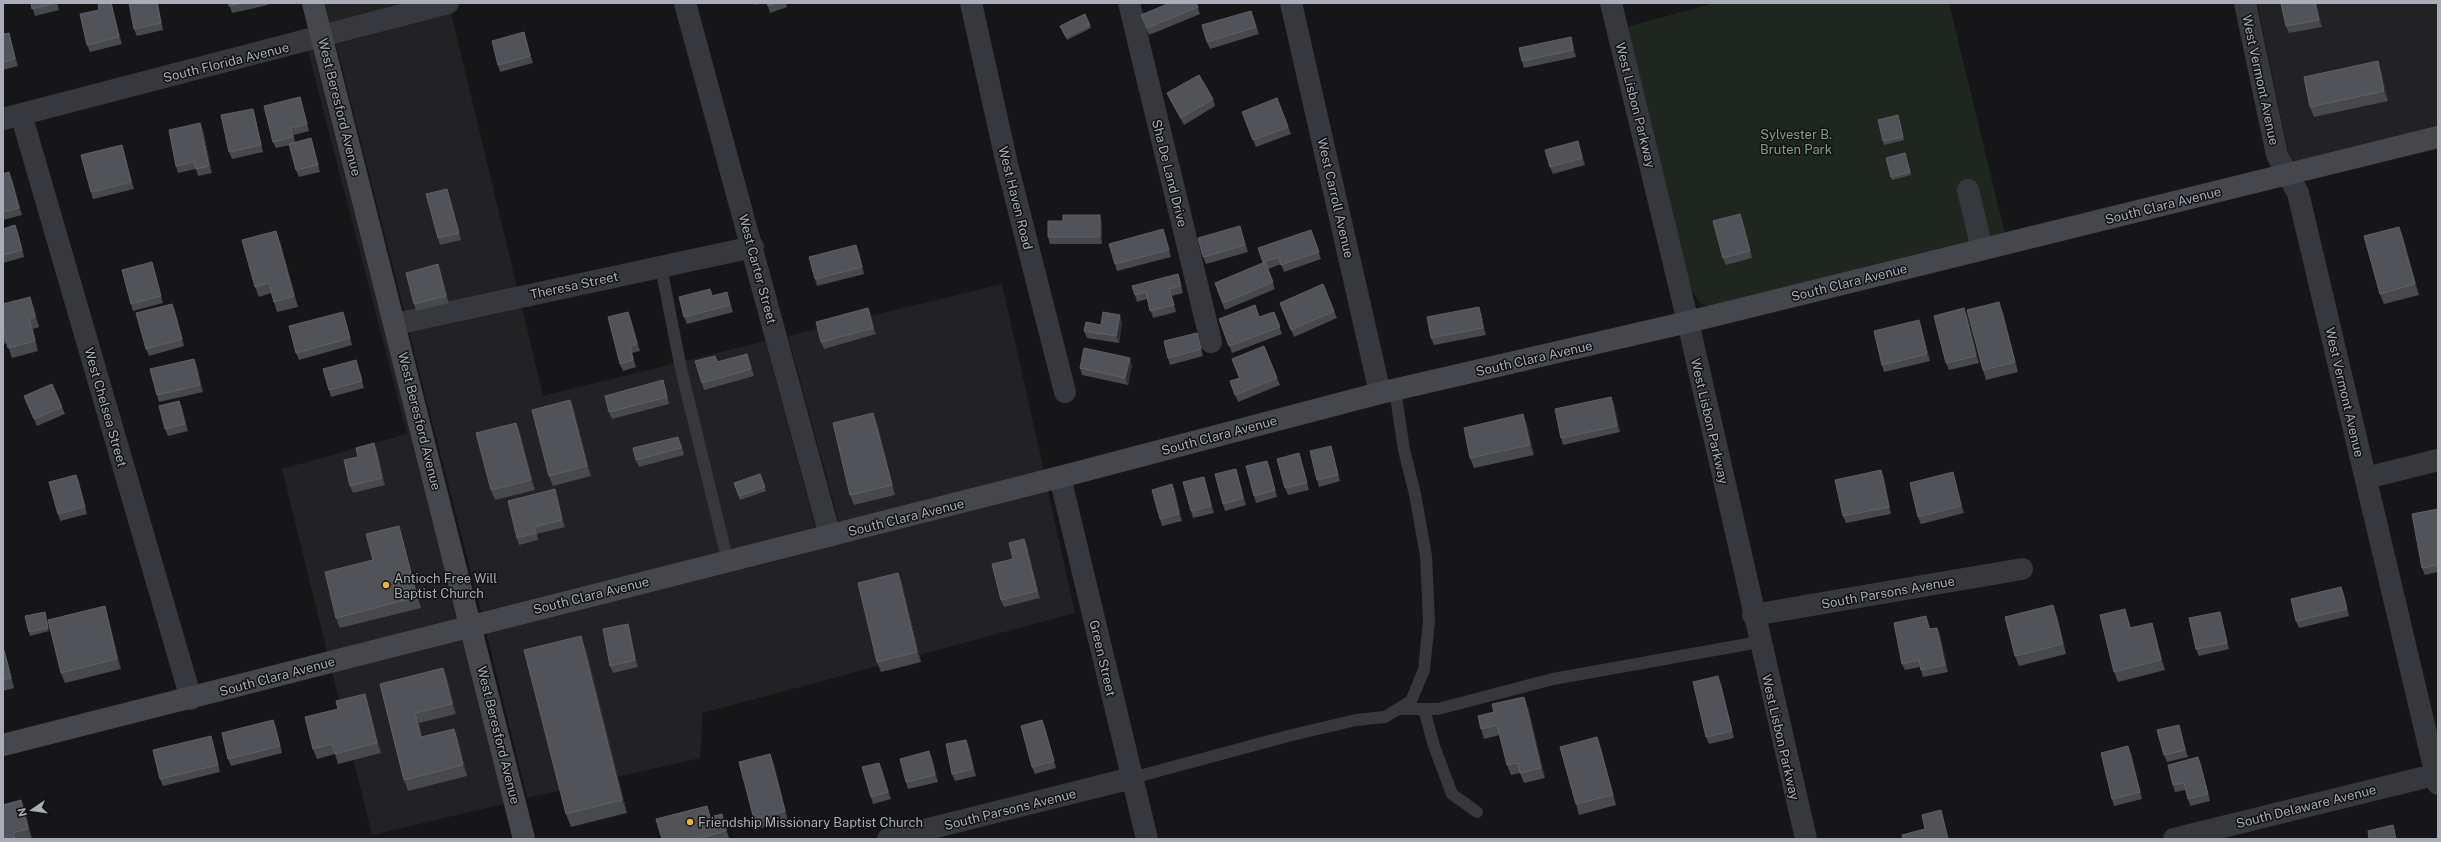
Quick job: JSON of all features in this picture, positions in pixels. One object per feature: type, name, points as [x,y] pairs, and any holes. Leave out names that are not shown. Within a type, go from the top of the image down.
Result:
[{"type":"street","name":"West Beresford Avenue","points":[[313,3],[472,625],[524,839]]},
{"type":"street","name":"South Florida Avenue","points":[[12,117],[448,3]]},
{"type":"street","name":"West Carter Street","points":[[686,3],[830,536]]},
{"type":"street","name":"West Haven Road","points":[[971,3],[1007,164],[1066,392]]},
{"type":"street","name":"Sha De Land Drive","points":[[1129,3],[1211,342]]},
{"type":"street","name":"West Carroll Avenue","points":[[1291,3],[1388,391]]},
{"type":"street","name":"West Lisbon Parkway","points":[[1611,3],[1688,322],[1759,642],[1806,839]]},
{"type":"street","name":"West Vermont Avenue","points":[[2245,3],[2277,155],[2298,193],[2437,777]]},
{"type":"street","name":"West Chelsea Street","points":[[12,117],[191,699]]},
{"type":"street","name":"South Clara Avenue","points":[[3,745],[191,699],[472,625],[830,536],[1388,391],[1688,322],[2438,137]]},
{"type":"street","points":[[1968,190],[1982,249]]},
{"type":"street","name":"Theresa Street","points":[[395,324],[753,247]]},
{"type":"street","points":[[2366,478],[2438,460]]},
{"type":"street","name":"Green Street","points":[[1060,477],[1147,839]]},
{"type":"street","name":"South Parsons Avenue","points":[[1753,615],[2022,569]]},
{"type":"street","name":"South Delaware Avenue","points":[[2174,839],[2437,777]]},
{"type":"street","name":"South Parsons Avenue","points":[[888,839],[1132,778]]},
{"type":"lane","points":[[661,267],[681,369],[728,562]]},
{"type":"lane","points":[[1132,778],[1288,736],[1356,720],[1385,717],[1411,702],[1424,670],[1429,621],[1426,556],[1415,494],[1388,391]]},
{"type":"lane","points":[[1398,709],[1438,709],[1553,679],[1759,642]]},
{"type":"lane","points":[[1424,709],[1434,746],[1452,794],[1477,812]]},
{"type":"shaded area","points":[[325,3],[407,3],[330,24]]},
{"type":"shaded area","points":[[2257,3],[2438,3],[2438,126],[2294,162],[2288,151]]},
{"type":"shaded area","points":[[451,13],[517,287],[404,311],[336,44]]},
{"type":"shaded area","points":[[313,50],[458,618],[327,652],[282,469],[407,434],[308,51]]},
{"type":"shaded area","points":[[1002,284],[1044,471],[839,523],[788,336]]},
{"type":"shaded area","points":[[522,307],[543,396],[765,341],[816,529],[481,612],[409,332]]},
{"type":"shaded area","points":[[1048,491],[1075,613],[703,713],[700,758],[527,798],[486,632]]},
{"type":"shaded area","points":[[463,638],[504,804],[372,835],[332,672]]},
{"type":"green space","name":"Sylvester B. Bruten Park","points":[[1715,3],[1949,3],[2005,234],[1707,306],[1700,303],[1688,284],[1626,27]]},
{"type":"building","points":[[31,3],[55,3],[32,9]]},
{"type":"building","points":[[98,3],[111,3],[119,37],[87,45],[80,14],[99,10]]},
{"type":"building","points":[[129,3],[157,3],[161,23],[134,29]]},
{"type":"building","points":[[229,3],[242,3],[229,6]]},
{"type":"building","points":[[767,3],[776,3],[768,6]]},
{"type":"building","points":[[1170,3],[1196,3],[1198,7],[1147,28],[1141,15]]},
{"type":"building","points":[[2281,3],[2315,3],[2319,20],[2286,26]]},
{"type":"building","points":[[1251,11],[1256,27],[1207,42],[1202,25]]},
{"type":"building","points":[[1085,14],[1090,25],[1066,37],[1060,26]]},
{"type":"building","points":[[524,32],[530,56],[498,65],[492,41]]},
{"type":"building","points":[[9,33],[15,59],[3,62],[3,34]]},
{"type":"building","points":[[1571,37],[1573,50],[1522,61],[1519,48]]},
{"type":"building","points":[[2378,61],[2384,91],[2310,107],[2304,77]]},
{"type":"building","points":[[1199,75],[1213,99],[1181,118],[1167,93]]},
{"type":"building","points":[[300,97],[307,124],[291,128],[293,137],[273,142],[264,106]]},
{"type":"building","points":[[1277,98],[1288,127],[1253,140],[1242,112]]},
{"type":"building","points":[[253,109],[261,145],[229,152],[221,115]]},
{"type":"building","points":[[1898,115],[1903,137],[1883,141],[1878,120]]},
{"type":"building","points":[[200,123],[209,166],[196,169],[194,162],[176,166],[169,130]]},
{"type":"building","points":[[311,138],[318,165],[296,170],[289,144]]},
{"type":"building","points":[[1578,141],[1582,158],[1550,167],[1545,150]]},
{"type":"building","points":[[122,145],[131,182],[91,192],[81,155]]},
{"type":"building","points":[[1905,153],[1910,172],[1891,177],[1886,158]]},
{"type":"building","points":[[9,172],[19,208],[3,212],[3,174]]},
{"type":"building","points":[[447,189],[459,233],[438,238],[426,194]]},
{"type":"building","points":[[1740,214],[1750,251],[1723,258],[1713,221]]},
{"type":"building","points":[[1063,215],[1100,215],[1100,237],[1048,237],[1048,221],[1063,221]]},
{"type":"building","points":[[15,225],[22,250],[3,255],[3,229]]},
{"type":"building","points":[[1240,226],[1245,245],[1203,257],[1198,238]]},
{"type":"building","points":[[2399,227],[2415,284],[2380,294],[2364,236]]},
{"type":"building","points":[[1163,229],[1169,250],[1115,264],[1109,244]]},
{"type":"building","points":[[1311,230],[1319,252],[1281,265],[1279,257],[1263,262],[1258,248]]},
{"type":"building","points":[[276,231],[294,296],[274,302],[269,283],[255,287],[242,240]]},
{"type":"building","points":[[856,245],[862,267],[815,279],[809,257]]},
{"type":"building","points":[[152,262],[161,296],[131,304],[122,270]]},
{"type":"building","points":[[1265,262],[1273,282],[1223,303],[1215,283]]},
{"type":"building","points":[[438,264],[446,296],[414,304],[406,273]]},
{"type":"building","points":[[1178,274],[1181,286],[1169,289],[1174,305],[1150,311],[1146,292],[1135,295],[1132,286]]},
{"type":"building","points":[[1323,284],[1334,311],[1291,330],[1280,303]]},
{"type":"building","points":[[710,289],[712,296],[727,292],[730,305],[684,317],[679,297]]},
{"type":"building","points":[[30,297],[35,317],[29,318],[35,341],[8,348],[4,332],[3,333],[3,304]]},
{"type":"building","points":[[1999,302],[2015,362],[1983,370],[1967,310]]},
{"type":"building","points":[[172,304],[182,339],[146,349],[136,313]]},
{"type":"building","points":[[1255,305],[1259,317],[1274,312],[1280,327],[1229,346],[1219,319]]},
{"type":"building","points":[[1479,307],[1483,328],[1431,338],[1427,317]]},
{"type":"building","points":[[868,308],[873,328],[821,342],[816,322]]},
{"type":"building","points":[[1964,308],[1976,356],[1946,363],[1934,316]]},
{"type":"building","points":[[343,312],[350,338],[296,353],[289,326]]},
{"type":"building","points":[[628,312],[637,344],[630,346],[633,360],[620,364],[608,317]]},
{"type":"building","points":[[1103,312],[1120,315],[1116,336],[1084,331],[1086,322],[1101,325]]},
{"type":"building","points":[[1919,320],[1927,354],[1882,365],[1874,331]]},
{"type":"building","points":[[1197,333],[1201,349],[1168,358],[1164,341]]},
{"type":"building","points":[[1264,346],[1277,378],[1235,395],[1230,381],[1240,378],[1232,359]]},
{"type":"building","points":[[1084,348],[1130,358],[1125,378],[1080,368]]},
{"type":"building","points":[[747,354],[751,369],[702,383],[695,361],[715,356],[717,362]]},
{"type":"building","points":[[194,359],[200,385],[157,395],[150,369]]},
{"type":"building","points":[[356,360],[362,381],[329,390],[323,369]]},
{"type":"building","points":[[663,380],[667,397],[609,412],[605,396]]},
{"type":"building","points":[[52,384],[62,407],[34,419],[24,396]]},
{"type":"building","points":[[1611,397],[1617,426],[1561,438],[1555,409]]},
{"type":"building","points":[[570,400],[587,466],[549,476],[532,410]]},
{"type":"building","points":[[179,401],[185,424],[165,429],[159,406]]},
{"type":"building","points":[[873,413],[892,485],[850,495],[833,423]]},
{"type":"building","points":[[1523,414],[1530,445],[1470,458],[1464,428]]},
{"type":"building","points":[[516,423],[531,480],[491,490],[476,433]]},
{"type":"building","points":[[678,437],[681,448],[636,460],[633,448]]},
{"type":"building","points":[[374,443],[382,478],[350,486],[344,460],[358,457],[356,448]]},
{"type":"building","points":[[1331,446],[1338,475],[1317,480],[1310,451]]},
{"type":"building","points":[[1299,453],[1307,483],[1285,488],[1277,459]]},
{"type":"building","points":[[1267,461],[1275,490],[1254,496],[1246,466]]},
{"type":"building","points":[[1236,469],[1243,498],[1223,504],[1215,474]]},
{"type":"building","points":[[1881,470],[1889,507],[1843,516],[1835,480]]},
{"type":"building","points":[[1953,472],[1961,506],[1918,517],[1910,483]]},
{"type":"building","points":[[760,474],[765,487],[739,496],[734,483]]},
{"type":"building","points":[[76,475],[85,507],[58,514],[49,482]]},
{"type":"building","points":[[1204,477],[1211,506],[1191,511],[1183,482]]},
{"type":"building","points":[[1172,484],[1179,514],[1160,519],[1152,490]]},
{"type":"building","points":[[555,489],[562,520],[534,527],[536,533],[517,538],[508,501]]},
{"type":"building","points":[[2438,509],[2438,565],[2422,568],[2412,514]]},
{"type":"building","points":[[399,526],[417,597],[336,618],[325,572],[373,560],[366,534]]},
{"type":"building","points":[[1024,539],[1037,591],[1001,600],[992,564],[1013,559],[1009,543]]},
{"type":"building","points":[[898,573],[917,652],[877,662],[858,583]]},
{"type":"building","points":[[2341,587],[2347,609],[2296,621],[2291,599]]},
{"type":"building","points":[[2053,605],[2063,644],[2015,656],[2005,617]]},
{"type":"building","points":[[105,606],[117,659],[61,673],[48,620]]},
{"type":"building","points":[[2125,609],[2130,628],[2152,623],[2161,660],[2114,672],[2100,615]]},
{"type":"building","points":[[45,612],[48,628],[29,632],[25,616]]},
{"type":"building","points":[[2220,612],[2227,643],[2196,649],[2189,618]]},
{"type":"building","points":[[1926,616],[1929,629],[1937,628],[1945,665],[1921,670],[1919,660],[1902,664],[1894,623]]},
{"type":"building","points":[[628,624],[635,660],[610,666],[603,629]]},
{"type":"building","points":[[581,636],[622,800],[566,814],[524,650]]},
{"type":"building","points":[[3,650],[11,678],[3,680]]},
{"type":"building","points":[[443,668],[452,704],[415,713],[421,737],[454,729],[463,765],[404,780],[380,684]]},
{"type":"building","points":[[1718,676],[1732,731],[1706,737],[1693,682]]},
{"type":"building","points":[[365,694],[377,743],[335,754],[332,744],[313,749],[305,717],[338,709],[336,701]]},
{"type":"building","points":[[1524,697],[1541,768],[1520,773],[1518,763],[1507,765],[1497,725],[1481,729],[1478,716],[1494,712],[1492,704]]},
{"type":"building","points":[[273,720],[280,746],[228,759],[222,733]]},
{"type":"building","points":[[1042,720],[1054,761],[1032,767],[1021,726]]},
{"type":"building","points":[[2179,725],[2185,750],[2164,755],[2157,730]]},
{"type":"building","points":[[211,736],[218,765],[160,779],[153,750]]},
{"type":"building","points":[[1597,737],[1613,795],[1576,804],[1560,747]]},
{"type":"building","points":[[966,740],[973,769],[952,774],[946,744]]},
{"type":"building","points":[[2128,746],[2140,792],[2112,799],[2101,753]]},
{"type":"building","points":[[929,751],[935,775],[906,782],[900,759]]},
{"type":"building","points":[[770,754],[785,811],[754,819],[739,762]]},
{"type":"building","points":[[2198,757],[2208,794],[2188,799],[2184,783],[2173,785],[2168,765]]},
{"type":"building","points":[[879,763],[888,792],[871,797],[862,767]]},
{"type":"building","points":[[21,800],[28,829],[13,833],[15,839],[3,839],[3,805]]},
{"type":"building","points":[[707,806],[710,817],[722,814],[726,831],[696,839],[662,839],[656,819]]},
{"type":"building","points":[[1941,810],[1948,839],[1903,839],[1902,835],[1925,829],[1922,815]]},
{"type":"building","points":[[2393,825],[2396,839],[2367,839],[2369,838],[2368,831]]},
{"type":"place","name":"Antioch Free Will Baptist Church","points":[[386,585]]},
{"type":"place","name":"Friendship Missionary Baptist Church","points":[[690,822]]}]
